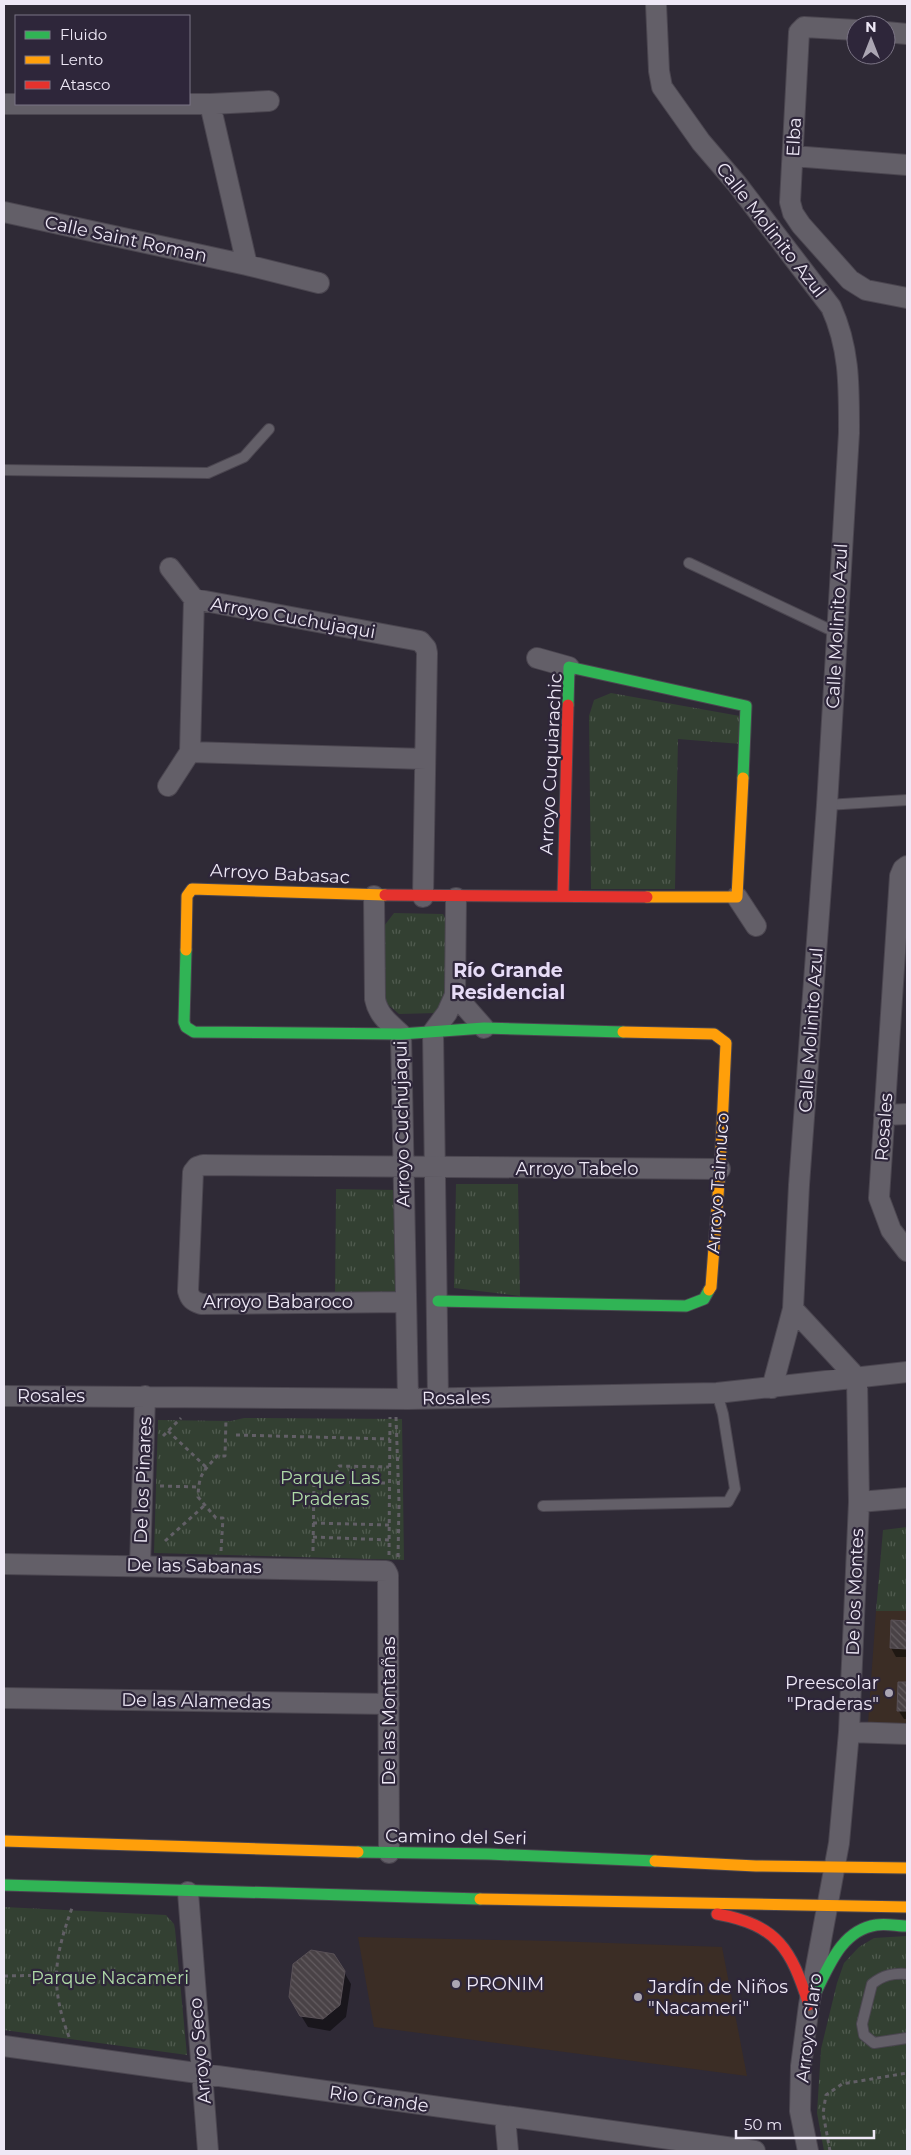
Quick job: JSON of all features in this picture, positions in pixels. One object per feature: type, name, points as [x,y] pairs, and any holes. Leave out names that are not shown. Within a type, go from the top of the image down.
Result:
[{"type":"street","name":"Calle Molinito Azul","points":[[656,4],[658,71],[662,87],[701,142],[737,184],[826,300],[841,329],[846,354],[849,424],[827,805],[799,1186],[793,1309],[772,1388]]},
{"type":"street","name":"Elba","points":[[846,29],[804,26],[800,29],[790,202],[793,213],[801,225],[850,280],[866,290],[907,298]]},
{"type":"street","points":[[190,104],[268,102]]},
{"type":"street","points":[[210,104],[247,265]]},
{"type":"street","points":[[793,156],[907,165]]},
{"type":"street","name":"Calle Saint Roman","points":[[4,212],[247,265],[318,283]]},
{"type":"street","points":[[170,568],[194,599]]},
{"type":"street","name":"Arroyo Cuchujaqui","points":[[190,752],[194,599],[420,641],[426,648],[427,653],[423,897]]},
{"type":"street","points":[[537,658],[569,667]]},
{"type":"street","name":"Arroyo Cuquiarachic","points":[[563,896],[569,667],[749,699],[737,897]]},
{"type":"street","points":[[168,786],[190,752],[425,758]]},
{"type":"street","name":"Rosales","points":[[907,866],[902,869],[900,876],[900,994],[884,1115],[879,1198],[891,1230],[907,1251]]},
{"type":"street","name":"Arroyo Babasac","points":[[401,1034],[194,1032],[184,1022],[186,901],[192,890],[196,888],[423,897]]},
{"type":"street","name":"Arroyo Cuchujaqui","points":[[374,896],[375,999],[377,1008],[383,1018],[401,1034],[408,1399]]},
{"type":"street","points":[[423,897],[737,897],[756,926]]},
{"type":"street","name":"Arroyo Cuchujaqui","points":[[438,1398],[433,1032],[448,1013],[455,995],[456,898]]},
{"type":"street","points":[[455,995],[484,1028]]},
{"type":"street","name":"Arroyo Taimuco","points":[[401,1034],[484,1028],[719,1036],[726,1043],[720,1169],[711,1286],[704,1299],[696,1304],[686,1306],[438,1302]]},
{"type":"street","points":[[884,1115],[907,1114]]},
{"type":"street","name":"Arroyo Babaroco","points":[[403,1168],[203,1165],[196,1168],[192,1178],[188,1291],[190,1298],[201,1304],[406,1302]]},
{"type":"street","name":"Arroyo Tabelo","points":[[403,1168],[720,1169]]},
{"type":"street","points":[[793,1309],[856,1378]]},
{"type":"street","name":"Rosales","points":[[4,1396],[408,1399],[717,1392],[772,1388],[907,1372]]},
{"type":"street","name":"De los Montes","points":[[835,1867],[839,1843],[849,1732],[859,1502],[856,1378]]},
{"type":"street","name":"De los Pinares","points":[[140,1565],[146,1396]]},
{"type":"street","points":[[859,1502],[907,1498]]},
{"type":"street","name":"De las Sabanas","points":[[4,1564],[390,1565]]},
{"type":"street","name":"De las Montañas","points":[[389,1853],[388,1575],[390,1565]]},
{"type":"street","name":"De las Alamedas","points":[[4,1698],[389,1704]]},
{"type":"street","points":[[849,1732],[907,1734]]},
{"type":"street","name":"Camino del Seri","points":[[4,1841],[389,1853],[489,1854],[756,1866],[907,1868]]},
{"type":"street","name":"Arroyo Claro","points":[[808,2151],[800,2102],[801,2066],[809,2005],[835,1867]]},
{"type":"street","points":[[4,1886],[634,1904],[907,1907]]},
{"type":"street","name":"Arroyo Seco","points":[[188,1892],[208,2151]]},
{"type":"street","points":[[634,1904],[670,1911],[729,1915],[749,1921],[763,1928],[782,1945],[794,1962],[809,2005]]},
{"type":"street","points":[[809,2005],[839,1948],[846,1940],[865,1928],[875,1925],[907,1926]]},
{"type":"street","name":"Rio Grande","points":[[4,2046],[755,2151]]},
{"type":"street","points":[[505,2117],[508,2151]]},
{"type":"lane","points":[[4,470],[208,473],[244,457],[269,429]]},
{"type":"lane","points":[[689,563],[837,633]]},
{"type":"lane","points":[[827,805],[907,800]]},
{"type":"lane","points":[[543,1506],[728,1502],[734,1489],[723,1414],[717,1392]]},
{"type":"lane","points":[[907,1974],[896,1973],[882,1976],[872,1984],[862,2024],[864,2035],[874,2043],[907,2038]]},
{"type":"path","points":[[390,1417],[390,1565]]},
{"type":"path","points":[[390,1565],[399,1502],[396,1417]]},
{"type":"path","points":[[162,1437],[181,1418]]},
{"type":"path","points":[[221,1557],[222,1518],[216,1518],[198,1497],[199,1477],[217,1456],[225,1456],[226,1419]]},
{"type":"path","points":[[168,1431],[207,1468]]},
{"type":"path","points":[[236,1434],[390,1439]]},
{"type":"path","points":[[337,1482],[337,1468],[339,1466],[389,1467]]},
{"type":"path","points":[[313,1550],[314,1482],[389,1483]]},
{"type":"path","points":[[154,1486],[199,1487]]},
{"type":"path","points":[[165,1541],[205,1505]]},
{"type":"path","points":[[314,1523],[389,1525]]},
{"type":"path","points":[[159,1534],[171,1548]]},
{"type":"path","points":[[313,1537],[389,1540]]},
{"type":"path","points":[[70,2040],[60,2012],[56,1975],[62,1936],[72,1907]]},
{"type":"path","points":[[4,1976],[56,1975]]},
{"type":"path","points":[[830,2151],[823,2113],[826,2095],[842,2084],[907,2074]]},
{"type":"shaded area","name":"Preescolar \"Praderas\"","points":[[876,1611],[907,1611],[907,1724],[868,1723]]},
{"type":"shaded area","points":[[358,1937],[722,1947],[747,2076],[374,2027]]},
{"type":"green space","points":[[611,693],[740,716],[741,744],[678,739],[675,889],[591,889],[589,716],[594,700]]},
{"type":"green space","points":[[394,913],[443,914],[450,927],[451,1000],[438,1013],[399,1014],[385,1002],[384,926]]},
{"type":"green space","points":[[456,1184],[518,1184],[520,1296],[454,1288]]},
{"type":"green space","points":[[336,1189],[399,1190],[401,1296],[335,1297]]},
{"type":"green space","name":"Parque Las Praderas","points":[[244,1418],[402,1419],[404,1560],[154,1553],[158,1420],[231,1421]]},
{"type":"green space","points":[[907,1527],[907,1611],[876,1611],[883,1530]]},
{"type":"green space","name":"Parque Nacameri","points":[[4,1907],[166,1915],[174,1924],[175,1929],[187,2055],[4,2030]]},
{"type":"green space","points":[[907,1936],[907,2151],[824,2151],[817,2113],[821,2049],[837,1983],[844,1963],[859,1947],[874,1938]]},
{"type":"building","points":[[891,1620],[907,1621],[907,1649],[890,1648]]},
{"type":"building","points":[[898,1682],[907,1682],[907,1711],[897,1711]]},
{"type":"building","points":[[311,1950],[334,1954],[345,1971],[340,2005],[323,2019],[300,2016],[289,1997],[293,1964]]},
{"type":"traffic: fast","points":[[568,705],[569,667],[746,706],[743,778]]},
{"type":"traffic: fast","points":[[186,950],[184,1022],[186,1027],[194,1032],[401,1034],[484,1028],[623,1032]]},
{"type":"traffic: fast","points":[[438,1301],[686,1306],[704,1299],[709,1290]]},
{"type":"traffic: fast","points":[[358,1852],[489,1854],[655,1861]]},
{"type":"traffic: fast","points":[[4,1885],[480,1899]]},
{"type":"traffic: fast","points":[[809,2005],[834,1956],[851,1936],[863,1929],[876,1925],[907,1926]]},
{"type":"traffic: slow","points":[[647,897],[737,897],[743,778]]},
{"type":"traffic: slow","points":[[186,950],[187,896],[192,889],[385,895]]},
{"type":"traffic: slow","points":[[623,1032],[714,1034],[726,1043],[720,1169],[711,1287],[709,1290]]},
{"type":"traffic: slow","points":[[4,1841],[358,1852]]},
{"type":"traffic: slow","points":[[655,1861],[756,1866],[907,1868]]},
{"type":"traffic: slow","points":[[480,1899],[907,1907]]},
{"type":"traffic: jam","points":[[563,896],[568,705]]},
{"type":"traffic: jam","points":[[385,895],[647,897]]},
{"type":"traffic: jam","points":[[717,1914],[755,1925],[779,1943],[788,1954],[796,1969],[809,2005]]},
{"type":"place","name":"Preescolar \"Praderas\"","points":[[889,1693]]},
{"type":"place","name":"PRONIM","points":[[456,1984]]},
{"type":"place","name":"Jardín de Niños \"Nacameri\"","points":[[638,1997]]},
{"type":"district","name":"Río Grande Residencial","points":[[508,981]]}]
